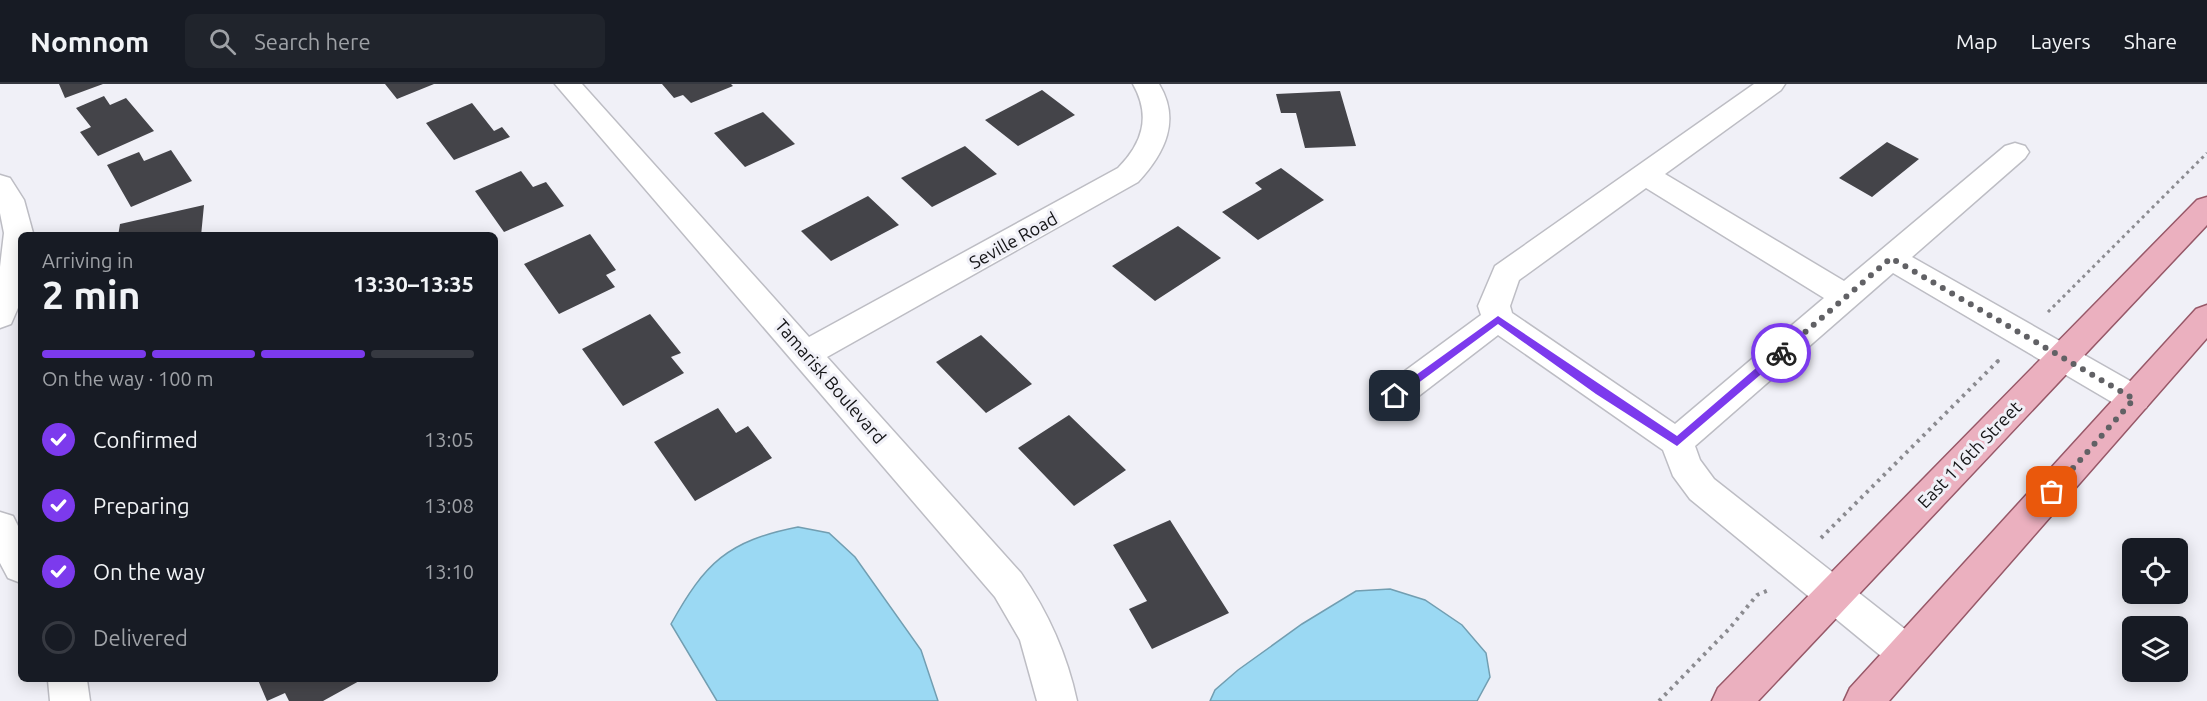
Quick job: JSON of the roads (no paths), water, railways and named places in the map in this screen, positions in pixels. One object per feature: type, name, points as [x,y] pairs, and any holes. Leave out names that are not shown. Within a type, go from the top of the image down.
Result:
[{"type":"main road","name":"East 116th Street","points":[[1732,701],[2207,207]]},
{"type":"main road","points":[[1864,701],[2207,317]]},
{"type":"street","name":"Tamarisk Boulevard","points":[[568,84],[807,353],[1008,585],[1035,630],[1049,663],[1057,701]]},
{"type":"street","name":"Seville Road","points":[[807,353],[1128,175],[1146,154],[1158,127],[1155,105],[1146,84]]},
{"type":"street","points":[[1772,84],[1506,274],[1494,306],[1498,319],[1599,391],[1677,442],[1685,466],[1702,489],[1833,597],[1906,653]]},
{"type":"street","points":[[1677,442],[2015,152]]},
{"type":"street","points":[[1645,175],[1846,297]]},
{"type":"street","points":[[0,185],[12,201],[18,232]]},
{"type":"street","points":[[1891,258],[2134,399]]},
{"type":"street","points":[[0,316],[18,263]]},
{"type":"street","points":[[1395,396],[1498,319]]},
{"type":"street","points":[[0,527],[18,561]]},
{"type":"street","points":[[68,682],[70,701]]},
{"type":"water","points":[[798,527],[829,533],[855,557],[921,650],[938,701],[717,701],[671,624],[695,585],[721,558],[753,539]]},
{"type":"water","points":[[1390,589],[1425,600],[1462,625],[1486,653],[1490,677],[1477,701],[1210,701],[1215,690],[1238,670],[1302,624],[1356,591]]}]
